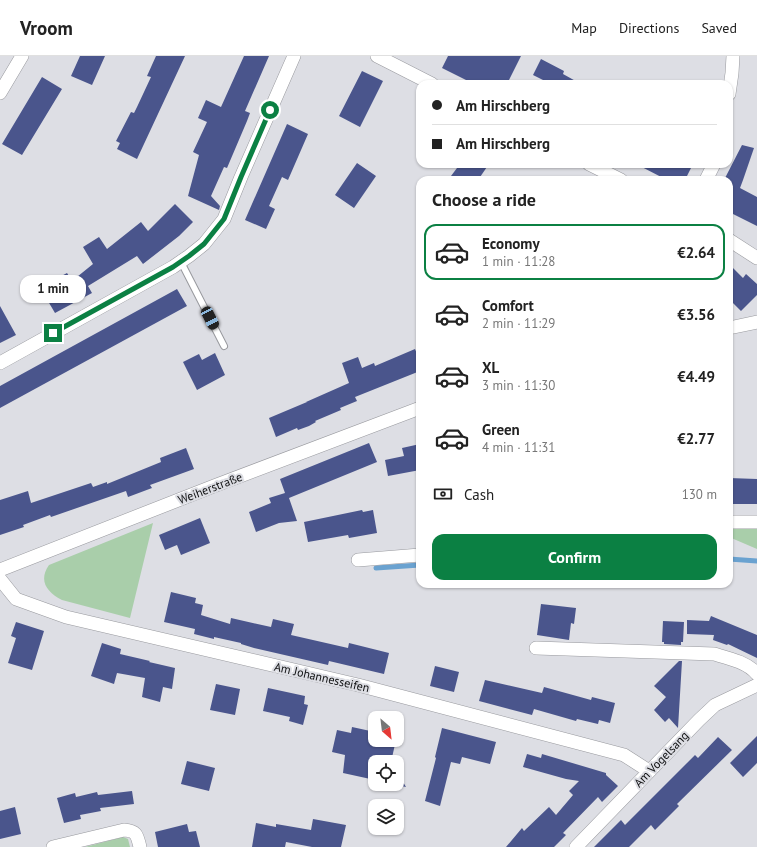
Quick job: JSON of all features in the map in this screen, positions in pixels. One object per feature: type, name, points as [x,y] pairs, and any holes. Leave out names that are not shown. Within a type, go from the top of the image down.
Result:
[{"type":"street","points":[[0,93],[22,56]]},
{"type":"street","points":[[0,363],[181,262],[204,244],[224,219],[294,56]]},
{"type":"street","points":[[377,56],[424,80]]},
{"type":"street","points":[[730,80],[733,56]]},
{"type":"street","points":[[597,168],[613,176]]},
{"type":"street","points":[[733,243],[757,258]]},
{"type":"street","points":[[733,327],[757,322]]},
{"type":"street","name":"Weiherstraße","points":[[0,570],[214,486],[416,410]]},
{"type":"street","points":[[733,522],[757,522]]},
{"type":"street","points":[[358,560],[416,555]]},
{"type":"street","name":"Am Johannesseifen","points":[[0,579],[16,599],[66,617],[358,685],[624,755],[649,771]]},
{"type":"street","points":[[536,648],[714,654],[734,660],[754,670],[757,674]]},
{"type":"street","name":"Am Vogelsang","points":[[576,847],[715,705],[757,685]]},
{"type":"street","points":[[53,847],[124,830],[132,831],[137,835],[140,847]]},
{"type":"lane","points":[[181,262],[224,346]]},
{"type":"green space","points":[[153,523],[130,618],[62,600],[48,590],[44,581],[44,576],[49,565]]},
{"type":"green space","points":[[733,527],[757,527],[757,549],[733,539]]},
{"type":"green space","points":[[123,837],[128,839],[130,847],[85,847]]},
{"type":"building","points":[[80,56],[105,56],[92,85],[71,76]]},
{"type":"building","points":[[156,56],[185,56],[137,159],[117,149],[120,143],[116,141],[131,112],[134,113],[137,107],[151,77],[147,76]]},
{"type":"building","points":[[244,56],[269,56],[245,111],[250,113],[247,121],[227,168],[224,167],[211,196],[220,206],[219,210],[188,196],[199,155],[193,152],[207,122],[198,118],[206,100],[221,107]]},
{"type":"building","points":[[448,56],[521,56],[509,80],[466,80],[442,68]]},
{"type":"building","points":[[541,59],[564,71],[563,74],[574,80],[543,80],[533,75]]},
{"type":"building","points":[[362,71],[383,81],[360,127],[339,116]]},
{"type":"building","points":[[42,77],[62,89],[22,155],[2,144]]},
{"type":"building","points":[[287,124],[308,134],[288,180],[282,177],[269,206],[275,209],[266,229],[245,220]]},
{"type":"building","points":[[742,145],[754,148],[740,188],[757,197],[757,226],[733,214],[733,176],[726,176],[730,168],[733,168],[733,162]]},
{"type":"building","points":[[357,163],[376,176],[354,208],[335,195]]},
{"type":"building","points":[[457,168],[486,168],[481,176],[451,176]]},
{"type":"building","points":[[644,168],[691,168],[687,176],[659,176]]},
{"type":"building","points":[[175,204],[193,222],[179,236],[143,264],[137,256],[88,286],[92,293],[55,313],[42,291],[56,283],[54,280],[67,273],[72,281],[93,264],[83,247],[99,237],[107,249],[141,222],[148,231]]},
{"type":"building","points":[[733,268],[743,278],[746,274],[757,284],[757,295],[741,311],[733,303]]},
{"type":"building","points":[[177,289],[187,306],[0,408],[0,386]]},
{"type":"building","points":[[0,306],[16,335],[0,343]]},
{"type":"building","points":[[415,349],[416,351],[416,373],[355,397],[357,401],[340,408],[341,410],[315,421],[316,422],[309,426],[298,430],[297,428],[276,437],[269,418],[349,383],[342,363],[358,357],[362,368],[374,363],[375,366]]},
{"type":"building","points":[[215,353],[225,375],[197,390],[183,362],[199,354],[202,360]]},
{"type":"building","points":[[369,443],[377,462],[289,498],[297,521],[279,523],[256,532],[249,512],[271,503],[269,498],[285,493],[280,479]]},
{"type":"building","points":[[416,445],[416,471],[388,476],[385,460],[404,456],[402,448]]},
{"type":"building","points":[[186,448],[194,469],[150,485],[152,488],[128,497],[126,491],[51,517],[50,515],[23,525],[24,527],[0,535],[0,500],[28,491],[31,503],[91,483],[93,487],[107,482],[107,484],[161,462],[160,458]]},
{"type":"building","points":[[733,478],[757,479],[757,504],[733,504]]},
{"type":"building","points":[[362,510],[363,512],[373,510],[377,533],[349,538],[348,535],[308,542],[304,522]]},
{"type":"building","points":[[200,518],[210,543],[181,555],[177,545],[165,550],[159,535]]},
{"type":"building","points":[[171,592],[196,598],[195,603],[203,605],[201,615],[230,624],[231,618],[271,627],[273,619],[294,624],[291,635],[348,648],[349,643],[389,653],[384,674],[329,661],[328,665],[254,648],[241,643],[194,634],[195,629],[164,622]]},
{"type":"building","points":[[541,604],[576,608],[574,624],[571,623],[569,640],[537,635]]},
{"type":"building","points":[[711,616],[757,635],[757,658],[728,644],[727,645],[713,640],[714,635],[687,634],[687,620],[709,621]]},
{"type":"building","points":[[663,621],[684,622],[683,642],[681,642],[681,645],[664,644],[664,642],[662,642]]},
{"type":"building","points":[[16,622],[44,631],[32,670],[8,663],[16,638],[11,636]]},
{"type":"building","points":[[102,643],[121,649],[120,654],[175,668],[172,689],[163,687],[160,702],[142,697],[145,678],[117,673],[114,684],[91,676]]},
{"type":"building","points":[[679,661],[682,661],[678,728],[669,718],[665,722],[654,710],[666,697],[654,686]]},
{"type":"building","points":[[435,666],[459,672],[454,692],[430,686]]},
{"type":"building","points":[[485,680],[542,693],[544,687],[591,700],[592,697],[615,703],[610,723],[599,720],[598,724],[577,719],[576,721],[534,709],[532,715],[479,701]]},
{"type":"building","points":[[216,684],[240,689],[235,715],[210,710]]},
{"type":"building","points":[[268,688],[305,696],[304,704],[308,705],[303,725],[289,721],[290,717],[263,711]]},
{"type":"building","points":[[352,727],[368,730],[368,747],[394,747],[393,755],[368,755],[368,778],[343,773],[345,755],[332,752],[337,730],[351,733]]},
{"type":"building","points":[[442,728],[496,742],[490,764],[462,757],[460,764],[451,762],[440,806],[425,801]]},
{"type":"building","points":[[757,736],[757,763],[743,777],[730,763]]},
{"type":"building","points":[[718,737],[732,750],[677,804],[679,806],[655,830],[651,825],[629,847],[594,847],[621,820],[625,825],[695,755],[698,758]]},
{"type":"building","points":[[527,754],[541,758],[542,754],[606,773],[606,775],[618,786],[602,802],[598,797],[563,833],[566,835],[554,847],[506,847],[522,828],[524,831],[549,807],[556,815],[573,795],[569,791],[579,781],[566,779],[523,767]]},
{"type":"building","points":[[187,761],[215,768],[209,791],[181,784]]},
{"type":"building","points":[[132,791],[134,804],[100,808],[101,811],[80,815],[81,819],[64,823],[57,798],[75,793],[76,797],[97,792],[98,795]]},
{"type":"building","points":[[15,807],[21,834],[0,839],[0,811]]},
{"type":"building","points":[[313,819],[346,825],[341,847],[312,847],[286,842],[285,847],[252,847],[256,823],[276,827],[276,824],[311,830]]},
{"type":"building","points":[[187,824],[189,832],[196,831],[200,847],[158,847],[155,832]]},
{"type":"waterway","points":[[733,559],[757,561]]},
{"type":"waterway","points":[[376,568],[416,565]]},
{"type":"route","points":[[53,333],[173,267],[204,244],[216,231],[224,219],[270,110]]}]
